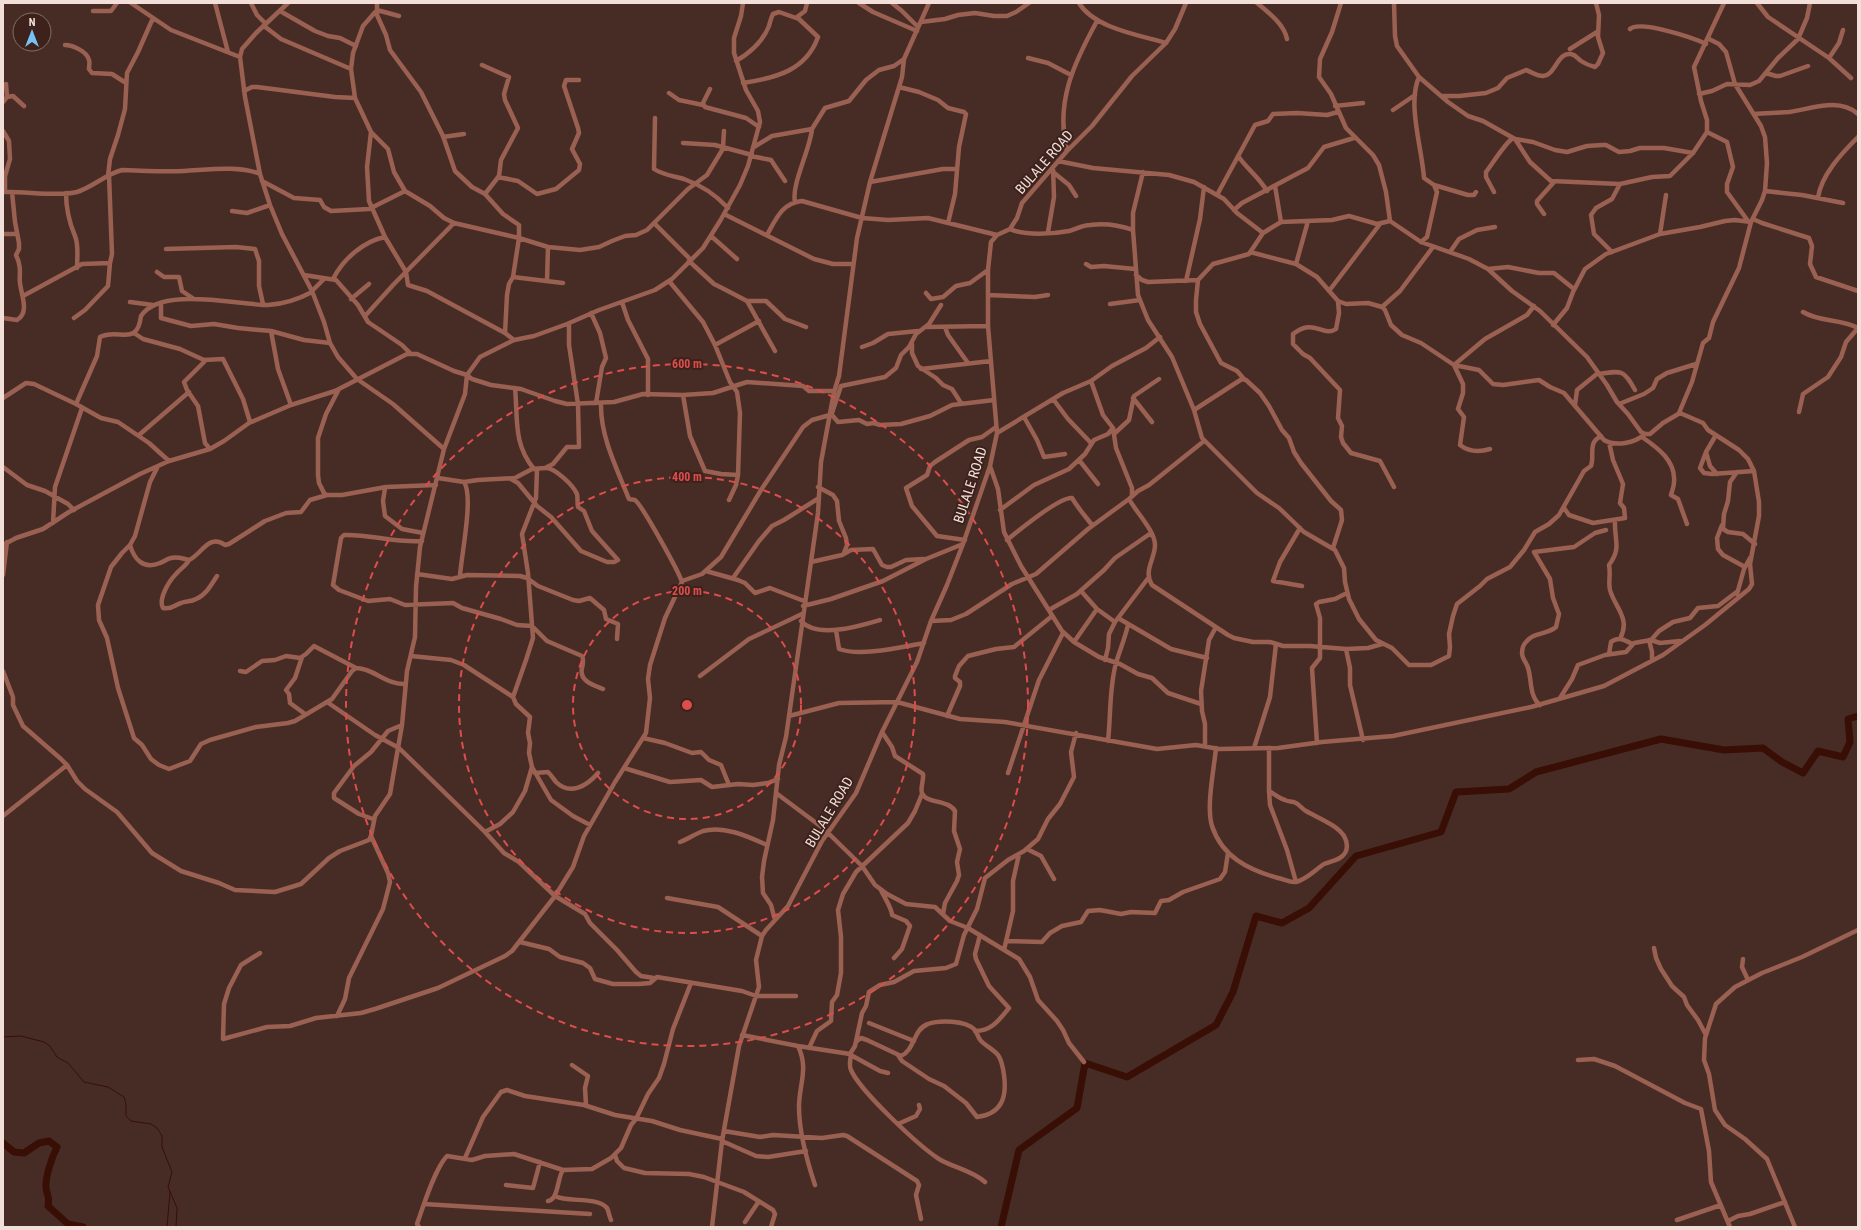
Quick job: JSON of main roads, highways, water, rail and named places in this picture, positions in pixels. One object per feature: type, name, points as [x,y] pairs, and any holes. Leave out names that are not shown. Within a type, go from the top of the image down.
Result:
[{"type":"waterway","points":[[1001,1227],[1019,1150],[1077,1108],[1085,1063],[1127,1077],[1216,1025],[1233,992],[1256,916],[1282,923],[1309,908],[1356,856],[1441,832],[1456,792],[1509,789],[1536,772],[1661,739],[1724,750],[1763,748],[1782,762],[1803,773],[1818,751],[1843,757],[1850,742],[1848,719],[1858,716]]},
{"type":"waterway","points":[[3,1037],[21,1036],[44,1042],[50,1046],[57,1057],[68,1063],[84,1082],[108,1087],[124,1097],[126,1104],[126,1116],[131,1121],[151,1124],[157,1128],[162,1136],[162,1147],[172,1172],[168,1187],[177,1208],[176,1227]]},
{"type":"waterway","points":[[3,1143],[14,1152],[24,1153],[39,1143],[49,1141],[57,1147],[51,1161],[47,1178],[46,1188],[49,1198],[48,1206],[68,1224],[83,1227]]},
{"type":"waterway","points":[[167,1227],[170,1192]]}]
